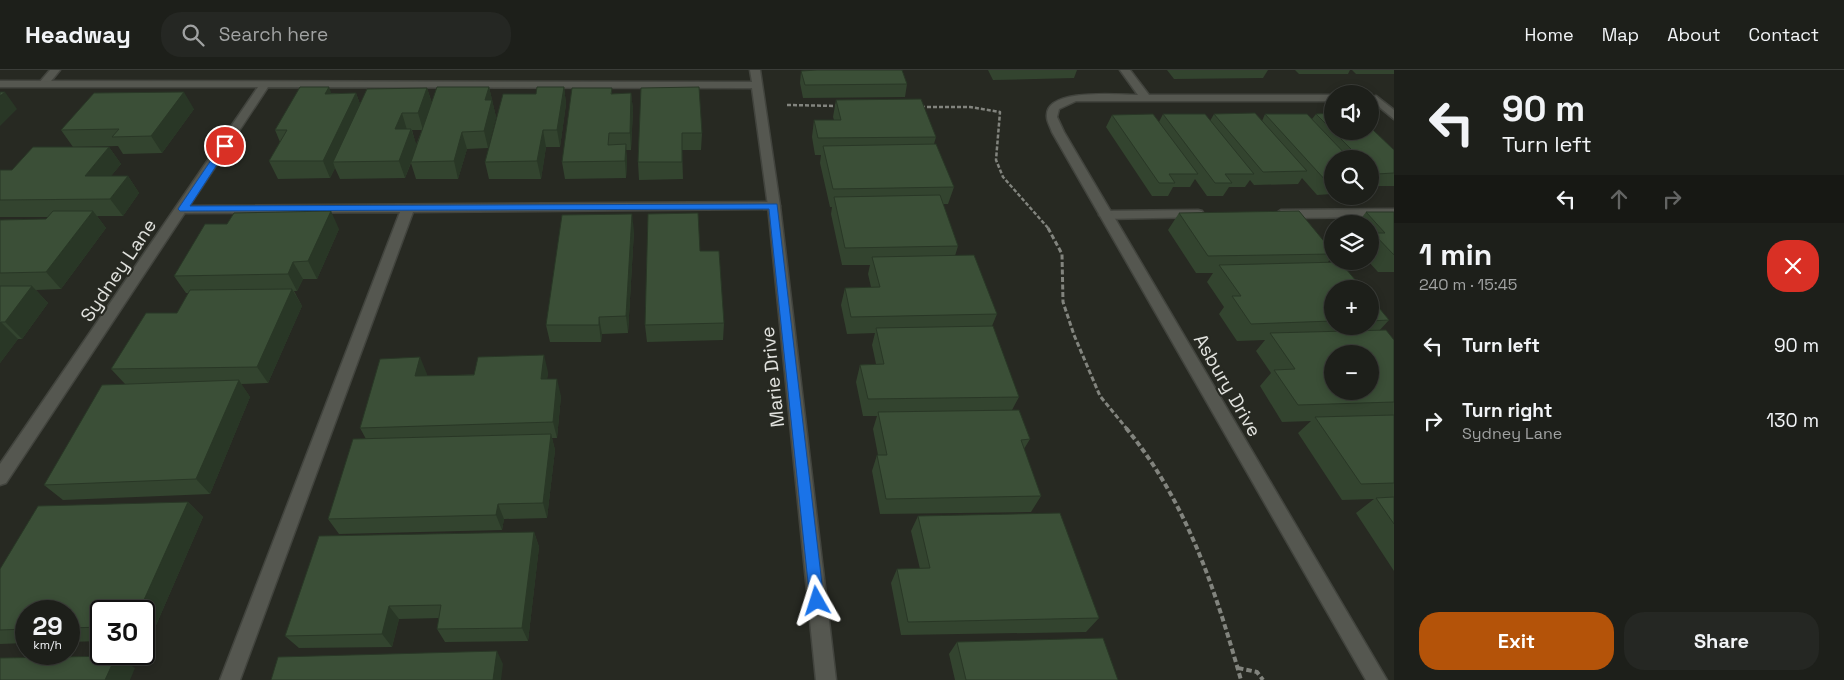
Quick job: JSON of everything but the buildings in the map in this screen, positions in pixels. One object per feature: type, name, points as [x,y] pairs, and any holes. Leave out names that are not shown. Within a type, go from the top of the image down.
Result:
[{"type":"street","points":[[42,84],[55,70]]},
{"type":"street","points":[[1125,70],[1145,97],[1324,98]]},
{"type":"street","points":[[0,84],[756,77]]},
{"type":"street","name":"Marie Drive","points":[[756,77],[774,206],[826,680]]},
{"type":"street","name":"Sydney Lane","points":[[0,478],[183,209],[266,83]]},
{"type":"street","name":"Asbury Drive","points":[[1145,97],[1075,98],[1060,103],[1054,108],[1052,117],[1058,132],[1105,214],[1377,680]]},
{"type":"street","points":[[1379,99],[1394,99]]},
{"type":"street","points":[[1379,104],[1394,116]]},
{"type":"street","points":[[183,209],[774,206]]},
{"type":"street","points":[[230,680],[408,208]]},
{"type":"street","points":[[1105,214],[1208,214]]},
{"type":"street","points":[[1267,214],[1394,214]]},
{"type":"path","points":[[786,105],[845,106]]},
{"type":"path","points":[[912,106],[970,107],[1000,112],[996,160],[1003,177],[1052,233],[1062,254],[1063,302],[1074,335],[1100,396],[1150,457],[1180,507],[1217,598],[1241,680]]},
{"type":"path","points":[[1237,668],[1258,672],[1263,680]]},
{"type":"route","points":[[225,146],[183,209],[774,206],[817,601]]}]
